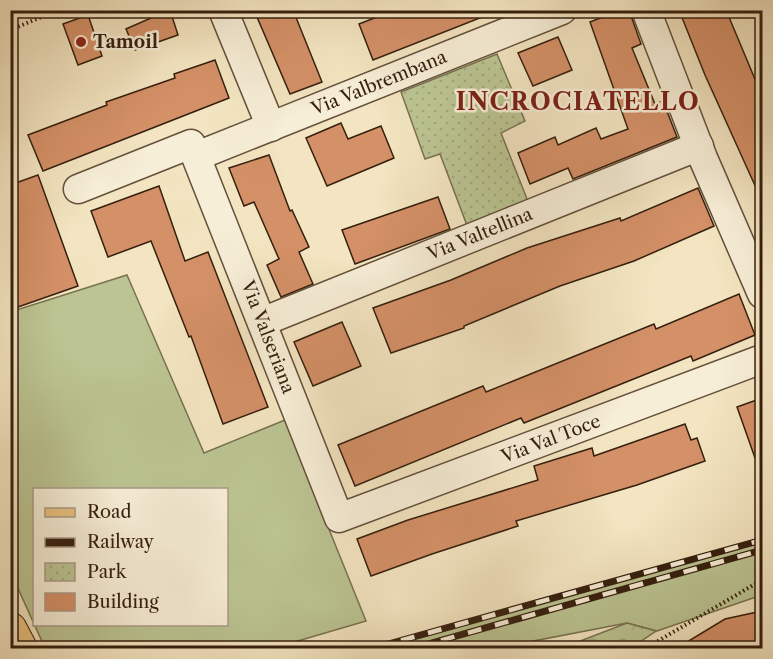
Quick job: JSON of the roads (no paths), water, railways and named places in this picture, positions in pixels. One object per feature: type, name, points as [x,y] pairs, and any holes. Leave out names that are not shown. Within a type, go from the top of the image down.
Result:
[{"type":"main road","points":[[10,629],[20,648]]},
{"type":"street","points":[[223,10],[271,127]]},
{"type":"street","name":"Via Valbrembana","points":[[197,156],[562,10]]},
{"type":"street","points":[[646,10],[699,146],[762,294]]},
{"type":"street","points":[[78,189],[191,144],[197,156]]},
{"type":"street","name":"Via Valtellina","points":[[262,322],[699,146]]},
{"type":"street","name":"Via Valseriana","points":[[197,156],[339,518]]},
{"type":"street","name":"Via Val Toce","points":[[339,518],[762,359]]},
{"type":"railway","points":[[374,648],[762,540]]},
{"type":"railway","points":[[414,648],[762,550]]},
{"type":"place","name":"Tamoil","points":[[81,42]]},
{"type":"district","name":"INCROCIATELLO","points":[[578,102]]}]
